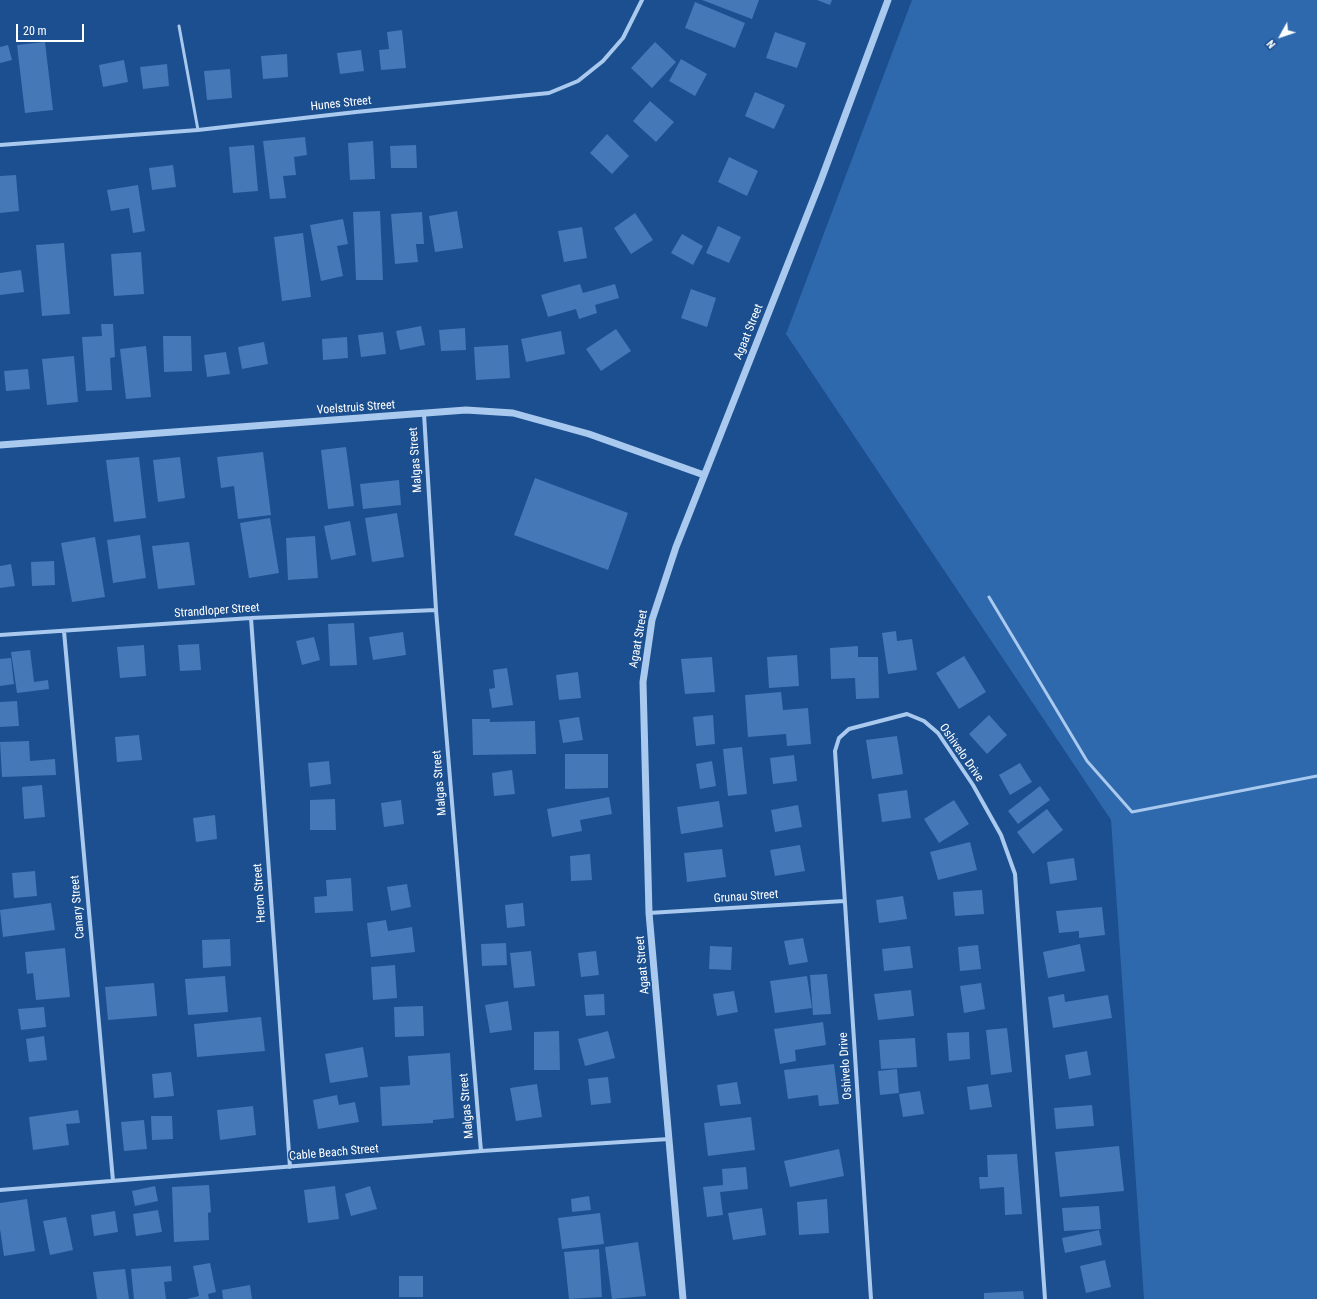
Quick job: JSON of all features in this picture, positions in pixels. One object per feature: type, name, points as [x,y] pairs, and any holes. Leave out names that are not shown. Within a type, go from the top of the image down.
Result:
[{"type":"street","name":"Hunes Street","points":[[0,145],[198,130],[356,112],[549,93],[578,81],[603,61],[623,38],[642,0]]},
{"type":"street","name":"Agaat Street","points":[[682,1299],[649,913],[643,682],[652,620],[676,547],[821,180],[888,0]]},
{"type":"street","name":"Voelstruis Street","points":[[0,445],[466,410],[513,413],[589,434],[704,475]]},
{"type":"street","name":"Malgas Street","points":[[424,414],[436,610],[481,1151]]},
{"type":"street","name":"Strandloper Street","points":[[0,635],[251,618],[436,610]]},
{"type":"street","name":"Heron Street","points":[[251,618],[290,1166]]},
{"type":"street","name":"Canary Street","points":[[64,631],[113,1181]]},
{"type":"street","name":"Oshivelo Drive","points":[[871,1299],[835,751],[839,738],[849,729],[907,714],[924,721],[938,732],[973,785],[1001,835],[1015,874],[1046,1299]]},
{"type":"street","name":"Grunau Street","points":[[649,913],[844,901]]},
{"type":"street","name":"Cable Beach Street","points":[[0,1190],[481,1151],[669,1139]]},
{"type":"lane","points":[[180,26],[198,130]]},
{"type":"lane","points":[[989,597],[1087,762],[1132,812],[1317,776]]},
{"type":"shaded area","points":[[912,0],[1317,0],[1317,1299],[1144,1299],[1111,820],[786,334]]},
{"type":"building","points":[[702,0],[759,0],[752,19]]},
{"type":"building","points":[[817,0],[832,0],[830,5]]},
{"type":"building","points":[[695,2],[745,23],[735,48],[685,28]]},
{"type":"building","points":[[402,30],[406,68],[381,70],[379,50],[389,49],[387,32]]},
{"type":"building","points":[[775,32],[806,43],[797,68],[766,58]]},
{"type":"building","points":[[45,42],[53,110],[25,113],[17,45]]},
{"type":"building","points":[[655,42],[676,62],[652,88],[631,68]]},
{"type":"building","points":[[8,45],[12,60],[0,63],[0,47]]},
{"type":"building","points":[[361,50],[364,71],[340,74],[337,53]]},
{"type":"building","points":[[287,54],[288,77],[263,79],[261,56]]},
{"type":"building","points":[[681,59],[707,74],[695,96],[669,81]]},
{"type":"building","points":[[124,60],[128,82],[103,87],[99,65]]},
{"type":"building","points":[[167,64],[169,86],[143,89],[140,67]]},
{"type":"building","points":[[230,69],[232,98],[207,100],[204,71]]},
{"type":"building","points":[[755,92],[785,105],[774,129],[745,116]]},
{"type":"building","points":[[650,101],[674,122],[656,142],[633,121]]},
{"type":"building","points":[[607,134],[629,156],[612,174],[590,153]]},
{"type":"building","points":[[305,137],[307,155],[294,157],[296,175],[283,176],[286,198],[270,199],[263,141]]},
{"type":"building","points":[[373,141],[375,179],[350,180],[348,143]]},
{"type":"building","points":[[254,145],[258,191],[233,193],[229,147]]},
{"type":"building","points":[[416,145],[417,168],[391,168],[390,146]]},
{"type":"building","points":[[729,157],[758,171],[747,196],[718,182]]},
{"type":"building","points":[[173,165],[176,187],[152,190],[149,168]]},
{"type":"building","points":[[16,175],[19,211],[0,213],[0,176]]},
{"type":"building","points":[[138,185],[145,231],[133,233],[129,208],[111,211],[107,190]]},
{"type":"building","points":[[380,211],[383,280],[356,280],[353,212]]},
{"type":"building","points":[[457,211],[463,248],[435,252],[429,216]]},
{"type":"building","points":[[422,212],[424,244],[416,244],[418,262],[395,264],[391,214]]},
{"type":"building","points":[[635,213],[653,240],[631,254],[614,228]]},
{"type":"building","points":[[343,219],[348,244],[337,246],[343,276],[321,281],[310,225]]},
{"type":"building","points":[[718,226],[741,237],[729,263],[706,253]]},
{"type":"building","points":[[582,227],[587,258],[564,262],[558,231]]},
{"type":"building","points":[[303,233],[311,297],[282,301],[274,237]]},
{"type":"building","points":[[682,234],[703,246],[693,265],[671,253]]},
{"type":"building","points":[[64,243],[70,314],[42,316],[36,245]]},
{"type":"building","points":[[141,252],[144,294],[114,296],[111,254]]},
{"type":"building","points":[[21,270],[24,292],[0,295],[0,273]]},
{"type":"building","points":[[580,284],[583,293],[615,284],[619,298],[595,305],[597,313],[579,319],[576,309],[548,317],[541,295]]},
{"type":"building","points":[[691,289],[716,298],[707,327],[681,318]]},
{"type":"building","points":[[101,324],[113,324],[115,357],[110,358],[112,390],[86,391],[82,337],[102,336]]},
{"type":"building","points":[[421,326],[425,345],[400,350],[396,331]]},
{"type":"building","points":[[465,328],[466,350],[441,351],[439,330]]},
{"type":"building","points":[[616,329],[631,351],[601,371],[586,349]]},
{"type":"building","points":[[561,331],[565,354],[526,362],[521,339]]},
{"type":"building","points":[[383,332],[386,354],[361,357],[358,335]]},
{"type":"building","points":[[163,336],[191,336],[192,371],[164,372]]},
{"type":"building","points":[[347,337],[348,358],[323,360],[322,339]]},
{"type":"building","points":[[264,342],[268,364],[242,369],[238,347]]},
{"type":"building","points":[[508,345],[510,378],[476,380],[474,347]]},
{"type":"building","points":[[146,346],[151,397],[126,399],[120,349]]},
{"type":"building","points":[[226,352],[230,374],[207,377],[204,355]]},
{"type":"building","points":[[74,356],[78,402],[47,405],[42,359]]},
{"type":"building","points":[[28,369],[30,389],[6,391],[4,371]]},
{"type":"building","points":[[346,447],[354,506],[328,509],[321,450]]},
{"type":"building","points":[[263,452],[271,515],[238,519],[234,486],[221,488],[217,457]]},
{"type":"building","points":[[139,457],[146,518],[114,522],[106,460]]},
{"type":"building","points":[[180,457],[185,498],[158,502],[153,460]]},
{"type":"building","points":[[535,478],[628,513],[608,570],[514,535]]},
{"type":"building","points":[[399,480],[401,505],[363,509],[360,484]]},
{"type":"building","points":[[397,513],[404,557],[372,562],[365,518]]},
{"type":"building","points":[[270,518],[279,573],[249,578],[240,523]]},
{"type":"building","points":[[350,521],[356,555],[331,560],[324,526]]},
{"type":"building","points":[[140,535],[146,578],[113,583],[107,540]]},
{"type":"building","points":[[315,536],[318,578],[288,580],[286,538]]},
{"type":"building","points":[[95,537],[105,597],[72,602],[61,543]]},
{"type":"building","points":[[189,542],[195,585],[158,589],[152,546]]},
{"type":"building","points":[[54,561],[55,585],[32,586],[31,562]]},
{"type":"building","points":[[11,564],[15,586],[0,588],[0,566]]},
{"type":"building","points":[[354,623],[357,665],[330,666],[328,624]]},
{"type":"building","points":[[896,631],[897,641],[912,639],[917,670],[888,674],[882,633]]},
{"type":"building","points":[[403,632],[406,655],[373,660],[369,637]]},
{"type":"building","points":[[314,637],[320,660],[302,665],[296,641]]},
{"type":"building","points":[[199,644],[201,670],[180,671],[178,645]]},
{"type":"building","points":[[144,645],[146,676],[120,678],[117,647]]},
{"type":"building","points":[[858,646],[858,657],[878,657],[879,698],[856,699],[855,678],[831,679],[830,648]]},
{"type":"building","points":[[30,650],[34,682],[48,680],[49,689],[17,693],[11,652]]},
{"type":"building","points":[[797,655],[799,686],[769,688],[767,657]]},
{"type":"building","points":[[964,656],[986,692],[959,709],[936,673]]},
{"type":"building","points":[[712,657],[715,692],[685,694],[681,659]]},
{"type":"building","points":[[11,658],[14,684],[0,686],[0,659]]},
{"type":"building","points":[[507,668],[513,705],[492,708],[489,689],[495,688],[493,670]]},
{"type":"building","points":[[578,672],[581,698],[559,700],[556,675]]},
{"type":"building","points":[[781,692],[783,710],[808,708],[811,744],[787,746],[786,734],[748,737],[745,695]]},
{"type":"building","points":[[17,701],[19,726],[0,727],[0,702]]},
{"type":"building","points":[[713,715],[715,744],[696,746],[693,717]]},
{"type":"building","points":[[989,715],[1007,735],[987,754],[969,734]]},
{"type":"building","points":[[579,717],[583,740],[563,743],[559,720]]},
{"type":"building","points":[[472,719],[490,719],[490,722],[535,721],[536,754],[473,755]]},
{"type":"building","points":[[139,735],[142,760],[117,762],[115,737]]},
{"type":"building","points":[[897,736],[903,774],[872,779],[866,740]]},
{"type":"building","points":[[29,741],[30,761],[55,759],[56,775],[2,777],[0,742]]},
{"type":"building","points":[[742,747],[747,794],[728,796],[723,749]]},
{"type":"building","points":[[565,754],[608,754],[608,788],[565,789]]},
{"type":"building","points":[[794,755],[797,781],[773,784],[770,758]]},
{"type":"building","points":[[329,761],[331,784],[310,787],[308,763]]},
{"type":"building","points":[[712,761],[716,786],[700,789],[696,764]]},
{"type":"building","points":[[1020,763],[1032,782],[1010,795],[999,775]]},
{"type":"building","points":[[512,770],[515,794],[494,796],[492,773]]},
{"type":"building","points":[[42,785],[45,817],[24,819],[22,787]]},
{"type":"building","points":[[1040,786],[1050,800],[1018,824],[1008,811]]},
{"type":"building","points":[[907,790],[911,818],[882,822],[878,794]]},
{"type":"building","points":[[609,797],[612,814],[580,820],[582,831],[552,837],[547,809]]},
{"type":"building","points":[[335,799],[336,830],[310,830],[310,800]]},
{"type":"building","points":[[401,800],[404,824],[384,827],[381,803]]},
{"type":"building","points":[[954,800],[969,824],[939,843],[924,819]]},
{"type":"building","points":[[719,801],[723,827],[681,834],[677,807]]},
{"type":"building","points":[[798,805],[802,827],[775,832],[771,810]]},
{"type":"building","points":[[1047,809],[1063,830],[1033,854],[1017,832]]},
{"type":"building","points":[[215,815],[217,839],[196,842],[193,818]]},
{"type":"building","points":[[970,842],[977,870],[938,880],[930,852]]},
{"type":"building","points":[[800,845],[805,871],[775,876],[770,850]]},
{"type":"building","points":[[722,849],[726,877],[687,882],[684,853]]},
{"type":"building","points":[[590,854],[592,880],[571,881],[570,856]]},
{"type":"building","points":[[1074,858],[1077,880],[1050,884],[1047,862]]},
{"type":"building","points":[[35,871],[37,896],[14,898],[12,873]]},
{"type":"building","points":[[351,878],[353,911],[315,913],[314,897],[327,896],[326,880]]},
{"type":"building","points":[[407,884],[411,907],[391,911],[387,887]]},
{"type":"building","points":[[982,890],[984,914],[955,916],[953,892]]},
{"type":"building","points":[[903,896],[907,919],[879,923],[876,900]]},
{"type":"building","points":[[51,903],[55,930],[3,937],[0,910]]},
{"type":"building","points":[[523,903],[525,926],[507,928],[505,905]]},
{"type":"building","points":[[1102,907],[1105,935],[1079,938],[1079,931],[1059,933],[1056,911]]},
{"type":"building","points":[[386,920],[388,931],[412,927],[415,952],[371,957],[367,923]]},
{"type":"building","points":[[803,938],[808,962],[789,965],[784,941]]},
{"type":"building","points":[[230,939],[231,966],[203,968],[202,940]]},
{"type":"building","points":[[506,943],[507,965],[482,966],[481,944]]},
{"type":"building","points":[[1080,944],[1085,971],[1048,978],[1043,952]]},
{"type":"building","points":[[978,945],[981,969],[960,971],[958,947]]},
{"type":"building","points":[[710,946],[732,947],[731,970],[709,969]]},
{"type":"building","points":[[910,946],[913,968],[884,971],[882,949]]},
{"type":"building","points":[[65,948],[70,997],[36,1000],[33,973],[27,974],[25,952]]},
{"type":"building","points":[[531,951],[535,986],[514,988],[510,953]]},
{"type":"building","points":[[596,951],[599,975],[581,977],[578,953]]},
{"type":"building","points":[[395,965],[397,998],[373,1000],[371,967]]},
{"type":"building","points":[[827,974],[831,1014],[813,1015],[810,975]]},
{"type":"building","points":[[225,976],[228,1012],[188,1015],[185,979]]},
{"type":"building","points":[[807,976],[812,1008],[775,1013],[770,981]]},
{"type":"building","points":[[154,983],[157,1016],[108,1020],[105,987]]},
{"type":"building","points":[[981,983],[985,1009],[964,1013],[960,986]]},
{"type":"building","points":[[911,990],[914,1016],[878,1020],[874,994]]},
{"type":"building","points":[[734,991],[738,1012],[717,1016],[713,994]]},
{"type":"building","points":[[604,994],[605,1015],[586,1016],[584,995]]},
{"type":"building","points":[[1064,994],[1065,1002],[1108,995],[1112,1018],[1053,1028],[1048,997]]},
{"type":"building","points":[[508,1001],[512,1030],[490,1033],[485,1005]]},
{"type":"building","points":[[423,1006],[424,1036],[395,1037],[394,1007]]},
{"type":"building","points":[[44,1007],[46,1027],[21,1030],[18,1009]]},
{"type":"building","points":[[261,1017],[265,1051],[197,1057],[194,1024]]},
{"type":"building","points":[[823,1022],[826,1045],[795,1050],[796,1061],[780,1064],[774,1029]]},
{"type":"building","points":[[1007,1028],[1012,1072],[991,1075],[986,1030]]},
{"type":"building","points":[[559,1031],[560,1070],[534,1070],[534,1032]]},
{"type":"building","points":[[608,1031],[615,1058],[585,1066],[578,1039]]},
{"type":"building","points":[[969,1032],[970,1059],[949,1061],[947,1033]]},
{"type":"building","points":[[44,1036],[47,1060],[29,1062],[26,1039]]},
{"type":"building","points":[[915,1038],[917,1067],[881,1069],[879,1040]]},
{"type":"building","points":[[363,1047],[368,1077],[330,1083],[325,1054]]},
{"type":"building","points":[[1087,1051],[1091,1075],[1069,1079],[1065,1055]]},
{"type":"building","points":[[450,1053],[454,1118],[433,1120],[433,1123],[382,1126],[380,1087],[410,1085],[408,1056]]},
{"type":"building","points":[[834,1064],[839,1104],[819,1106],[818,1095],[788,1099],[784,1070]]},
{"type":"building","points":[[897,1069],[899,1093],[880,1095],[878,1071]]},
{"type":"building","points":[[171,1072],[174,1096],[154,1098],[152,1074]]},
{"type":"building","points":[[608,1077],[611,1103],[591,1105],[588,1079]]},
{"type":"building","points":[[737,1082],[741,1104],[720,1106],[717,1085]]},
{"type":"building","points":[[537,1084],[542,1117],[516,1121],[510,1088]]},
{"type":"building","points":[[988,1084],[992,1107],[970,1110],[967,1087]]},
{"type":"building","points":[[920,1091],[924,1114],[903,1117],[899,1094]]},
{"type":"building","points":[[337,1095],[339,1105],[355,1102],[359,1122],[318,1129],[313,1100]]},
{"type":"building","points":[[1092,1105],[1094,1126],[1056,1129],[1054,1108]]},
{"type":"building","points":[[253,1106],[256,1135],[220,1140],[217,1110]]},
{"type":"building","points":[[78,1110],[80,1123],[66,1124],[69,1145],[33,1150],[29,1117]]},
{"type":"building","points":[[151,1116],[172,1116],[173,1139],[152,1140]]},
{"type":"building","points":[[751,1117],[755,1150],[708,1156],[704,1123]]},
{"type":"building","points":[[144,1120],[147,1149],[124,1151],[121,1122]]},
{"type":"building","points":[[1119,1146],[1124,1191],[1060,1197],[1055,1152]]},
{"type":"building","points":[[839,1149],[844,1176],[790,1187],[784,1161]]},
{"type":"building","points":[[1017,1154],[1022,1214],[1005,1215],[1004,1187],[980,1189],[979,1177],[988,1177],[987,1155]]},
{"type":"building","points":[[746,1167],[748,1189],[720,1192],[723,1215],[707,1217],[703,1187],[723,1185],[722,1169]]},
{"type":"building","points":[[209,1185],[211,1212],[208,1213],[209,1240],[174,1242],[172,1187]]},
{"type":"building","points":[[155,1186],[158,1201],[135,1206],[132,1191]]},
{"type":"building","points":[[335,1186],[339,1219],[308,1223],[304,1190]]},
{"type":"building","points":[[370,1186],[377,1209],[351,1216],[345,1194]]},
{"type":"building","points":[[589,1196],[591,1210],[572,1212],[571,1199]]},
{"type":"building","points":[[27,1199],[35,1251],[4,1256],[0,1229],[0,1203]]},
{"type":"building","points":[[827,1199],[829,1233],[799,1235],[797,1202]]},
{"type":"building","points":[[1099,1206],[1101,1229],[1064,1231],[1062,1208]]},
{"type":"building","points":[[762,1208],[766,1235],[733,1240],[728,1213]]},
{"type":"building","points":[[158,1210],[162,1232],[136,1236],[133,1214]]},
{"type":"building","points":[[115,1211],[118,1232],[94,1236],[91,1215]]},
{"type":"building","points":[[600,1213],[604,1244],[562,1249],[558,1218]]},
{"type":"building","points":[[66,1217],[73,1250],[50,1255],[43,1221]]},
{"type":"building","points":[[1099,1230],[1102,1245],[1065,1253],[1062,1238]]},
{"type":"building","points":[[638,1242],[646,1296],[612,1299],[605,1247]]},
{"type":"building","points":[[599,1249],[602,1297],[569,1299],[564,1252]]},
{"type":"building","points":[[1105,1260],[1111,1287],[1086,1293],[1080,1266]]},
{"type":"building","points":[[210,1263],[216,1292],[208,1294],[209,1299],[187,1299],[199,1296],[193,1266]]},
{"type":"building","points":[[171,1266],[172,1281],[164,1282],[166,1299],[134,1299],[131,1269]]},
{"type":"building","points":[[125,1269],[129,1299],[97,1299],[93,1272]]},
{"type":"building","points":[[399,1276],[423,1276],[423,1297],[399,1297]]},
{"type":"building","points":[[250,1285],[252,1299],[223,1299],[222,1290]]},
{"type":"building","points":[[1023,1291],[1024,1299],[984,1299],[984,1293]]}]
